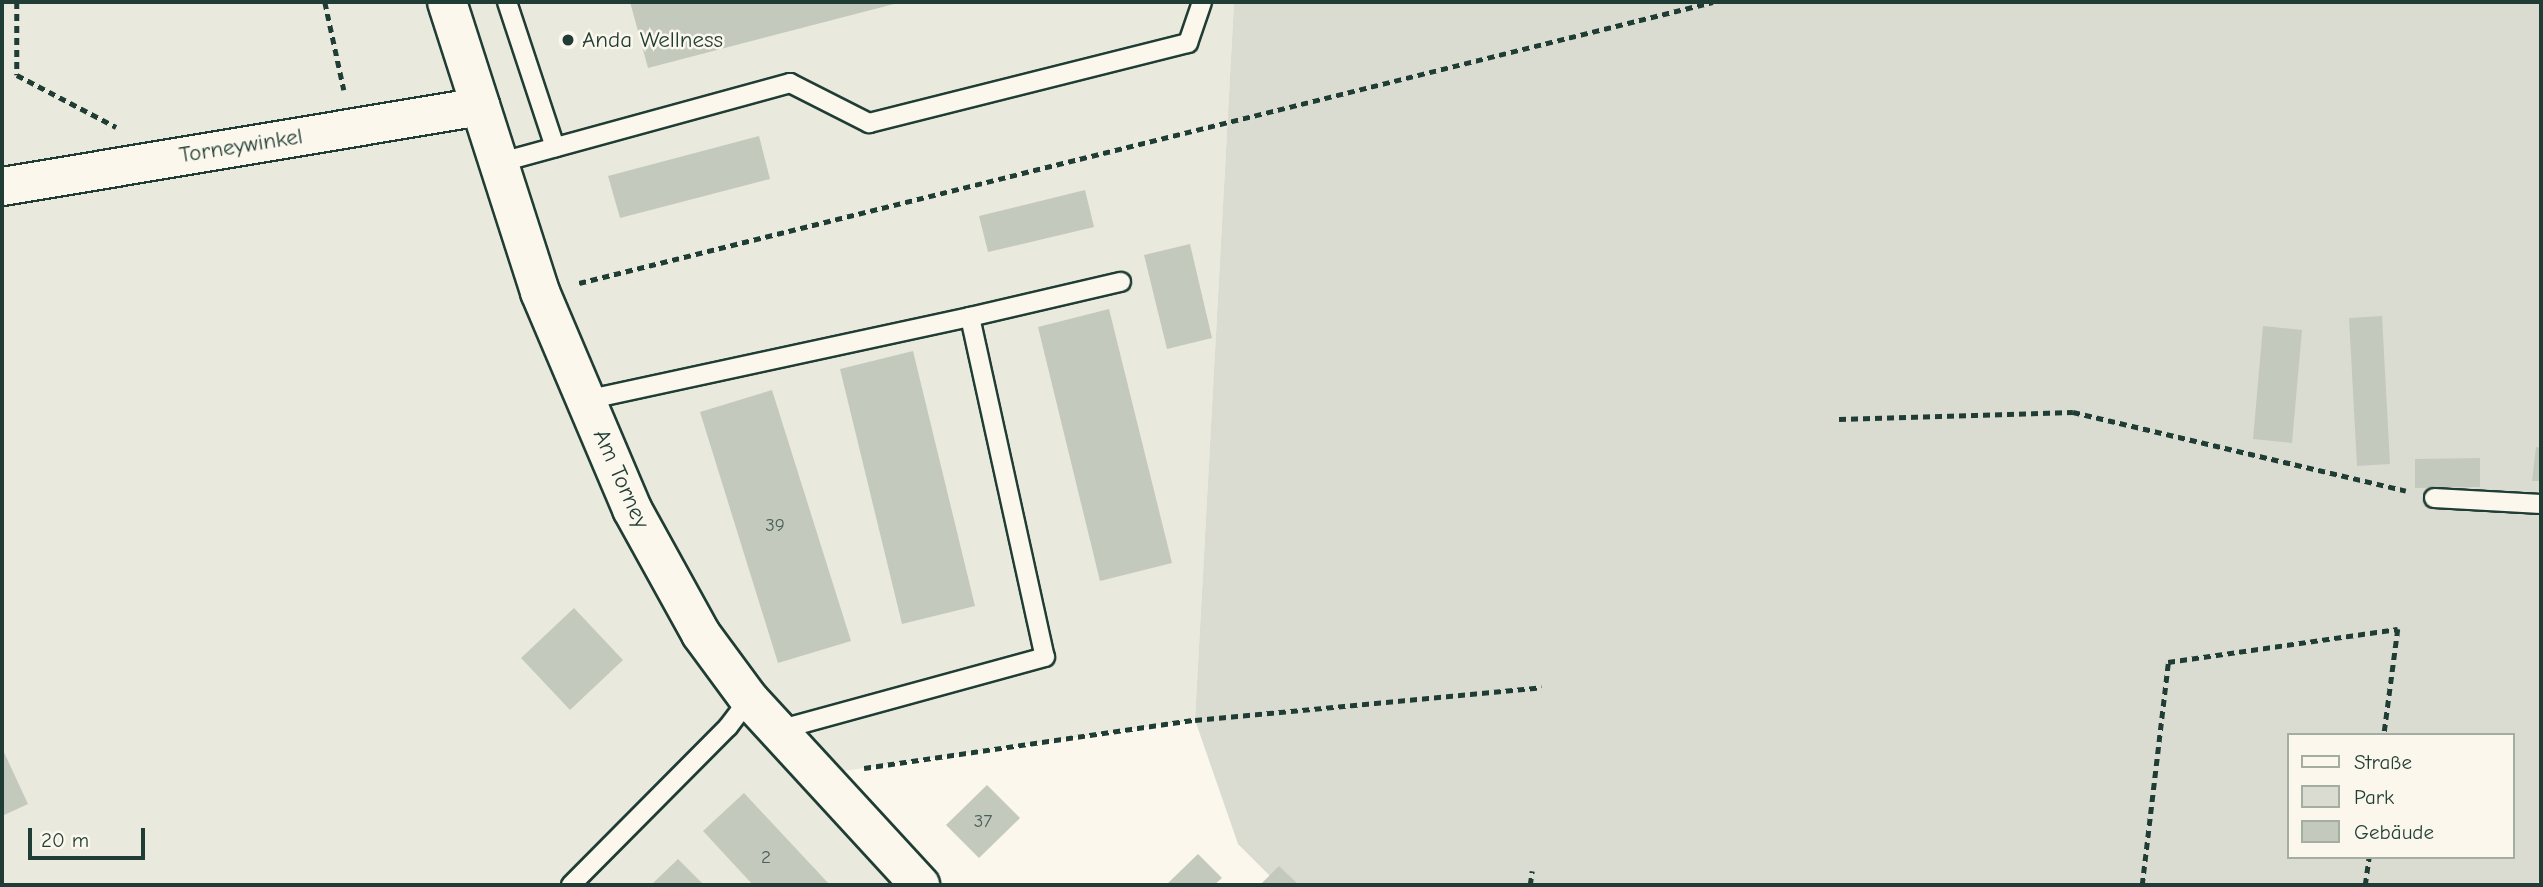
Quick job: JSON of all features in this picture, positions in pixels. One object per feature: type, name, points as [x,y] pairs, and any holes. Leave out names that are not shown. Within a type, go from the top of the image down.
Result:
[{"type":"street","name":"Am Torney","points":[[447,2],[540,292],[632,509],[701,634],[749,699],[816,775],[920,885]]},
{"type":"street","name":"Torneywinkel","points":[[2,186],[480,106]]},
{"type":"lane","points":[[507,2],[555,147]]},
{"type":"lane","points":[[498,163],[790,83],[869,122],[1188,43],[1202,2]]},
{"type":"lane","points":[[586,400],[1121,282]]},
{"type":"lane","points":[[779,730],[1045,657],[970,317]]},
{"type":"lane","points":[[2434,498],[2541,504]]},
{"type":"lane","points":[[571,885],[728,727],[749,699]]},
{"type":"path","points":[[17,2],[17,75],[172,157]]},
{"type":"path","points":[[325,2],[352,127]]},
{"type":"path","points":[[540,292],[1713,2]]},
{"type":"path","points":[[1839,419],[2073,412],[2434,498]]},
{"type":"path","points":[[2142,885],[2168,662],[2398,629],[2384,733]]},
{"type":"path","points":[[816,775],[1195,720],[1541,687]]},
{"type":"path","points":[[2365,885],[2369,859]]},
{"type":"path","points":[[1530,885],[1532,871]]},
{"type":"shaded area","points":[[2,2],[1234,2],[1195,720],[816,775],[920,885],[2,885]]},
{"type":"green space","points":[[1234,2],[2541,2],[2541,876],[2537,885],[1279,885],[1238,844],[1195,720]]},
{"type":"building","points":[[630,2],[898,2],[898,3],[648,68]]},
{"type":"building","points":[[759,136],[770,179],[620,218],[608,176]]},
{"type":"building","points":[[1085,190],[1094,227],[988,252],[979,216]]},
{"type":"building","points":[[1190,244],[1212,338],[1167,349],[1144,255]]},
{"type":"building","points":[[1109,309],[1172,563],[1100,581],[1038,327]]},
{"type":"building","points":[[2382,316],[2390,464],[2357,466],[2349,318]]},
{"type":"building","points":[[2263,326],[2302,330],[2292,443],[2253,439]]},
{"type":"building","points":[[913,351],[975,606],[902,624],[840,369]]},
{"type":"building","points":[[772,390],[851,641],[778,663],[700,412]]},
{"type":"building","points":[[2536,447],[2541,448],[2541,481],[2532,481]]},
{"type":"building","points":[[2480,458],[2480,487],[2415,488],[2415,459]]},
{"type":"building","points":[[574,608],[623,660],[570,710],[521,658]]},
{"type":"building","points":[[2,748],[28,804],[2,816]]},
{"type":"building","points":[[987,785],[1020,818],[979,858],[946,825]]},
{"type":"building","points":[[744,793],[830,885],[753,885],[703,831]]},
{"type":"building","points":[[1198,854],[1222,878],[1214,885],[1166,885]]},
{"type":"building","points":[[678,859],[704,885],[651,885]]},
{"type":"building","points":[[1279,866],[1299,885],[1260,885]]},
{"type":"place","name":"Anda Wellness","points":[[568,40]]}]
